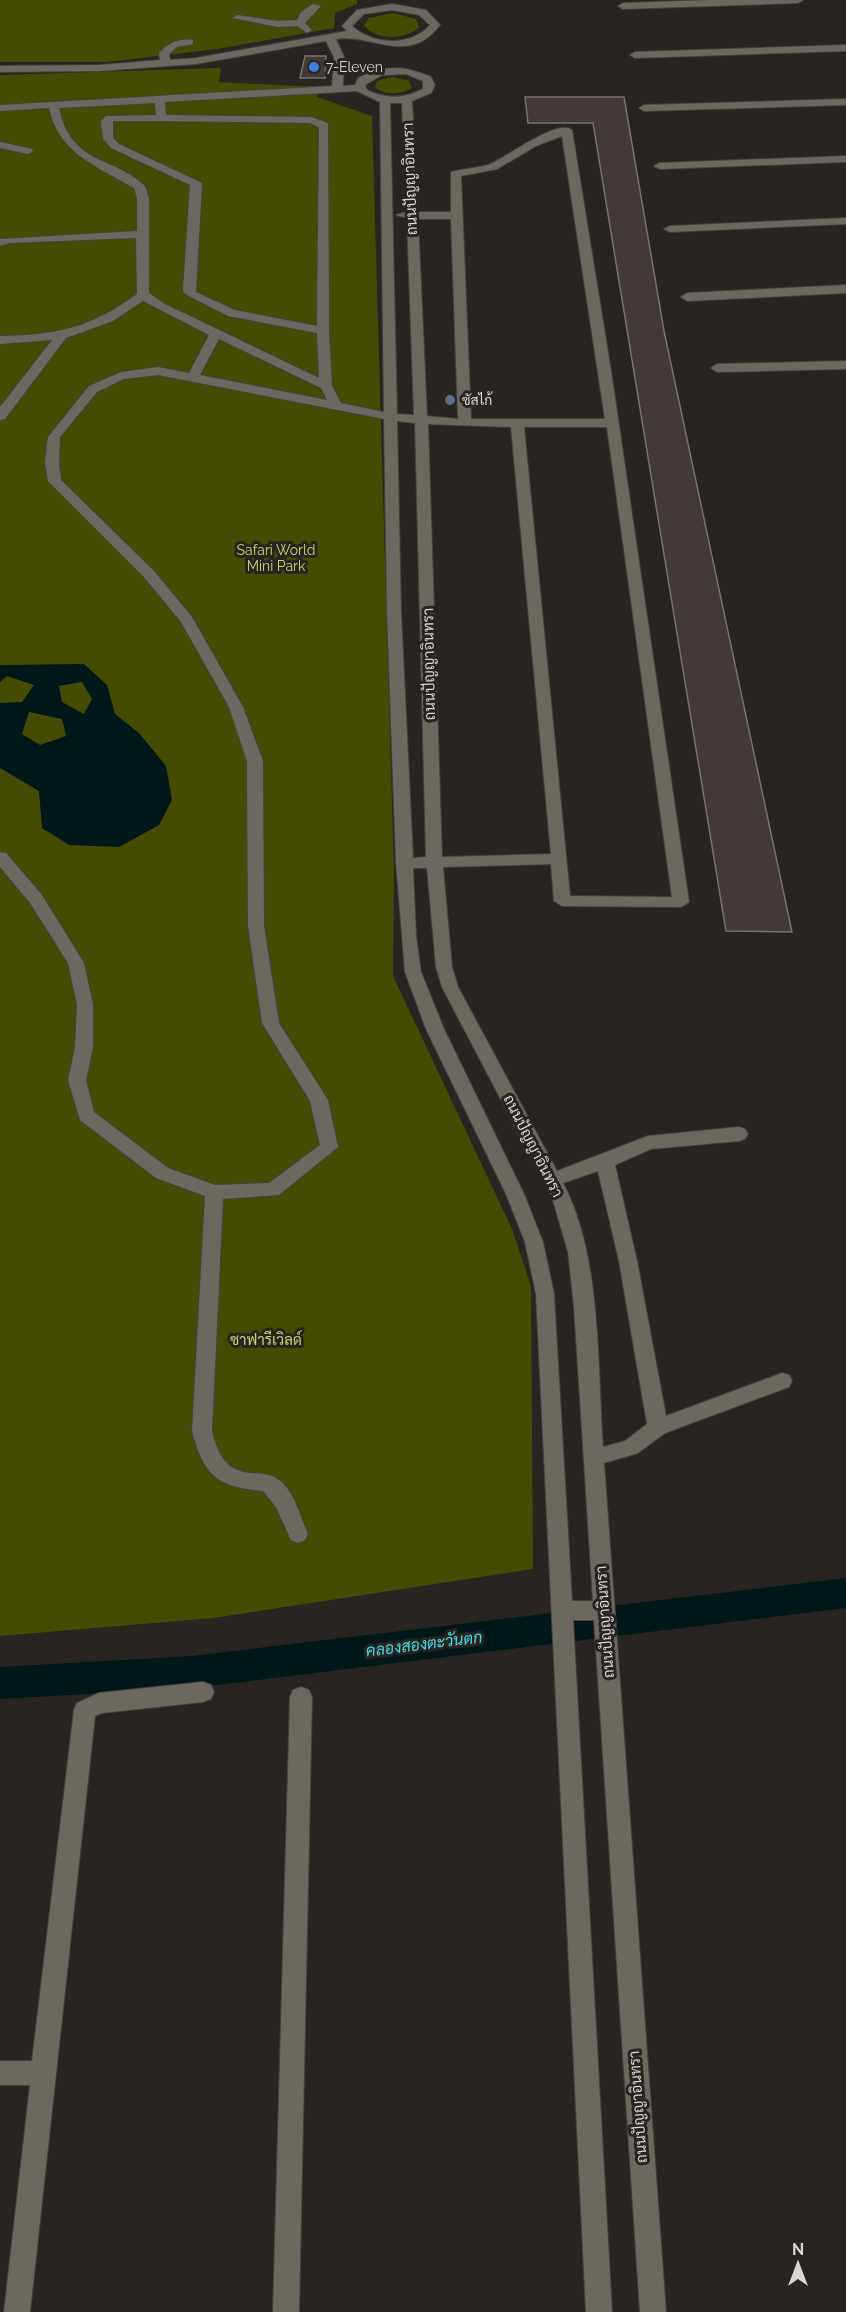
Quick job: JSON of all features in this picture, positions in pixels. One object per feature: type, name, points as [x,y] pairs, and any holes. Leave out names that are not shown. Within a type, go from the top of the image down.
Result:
[{"type":"street","points":[[623,6],[798,0]]},
{"type":"street","points":[[376,4],[408,4],[432,18],[435,25],[431,32],[421,38],[406,56],[381,57],[347,26],[350,18],[376,4]]},
{"type":"street","points":[[300,23],[305,14],[316,6]]},
{"type":"street","points":[[237,18],[278,24],[300,23],[317,39]]},
{"type":"street","points":[[0,69],[166,63],[227,56],[353,33]]},
{"type":"street","points":[[330,38],[339,57],[337,91]]},
{"type":"street","points":[[166,63],[164,53],[167,49],[189,42]]},
{"type":"street","points":[[635,55],[846,48]]},
{"type":"street","points":[[361,88],[362,80],[381,57],[406,56]]},
{"type":"street","points":[[0,108],[52,103],[337,91],[361,88],[372,97],[385,100],[407,99],[419,96],[427,91],[430,85],[406,56]]},
{"type":"street","points":[[160,98],[161,118]]},
{"type":"street","name":"ถนนปัญญาอินทรา","points":[[407,99],[421,418],[434,861],[444,967],[450,987],[561,1197],[577,1252],[584,1307],[653,2312]]},
{"type":"street","name":"ถนนปัญญาอินทรา","points":[[385,100],[394,623],[404,864],[413,972],[435,1029],[516,1194],[534,1242],[545,1294],[599,2312]]},
{"type":"street","points":[[644,108],[846,102]]},
{"type":"street","points":[[52,103],[54,116],[76,151],[139,186],[143,198],[141,285],[143,295],[159,306],[326,386]]},
{"type":"street","points":[[323,331],[232,314],[191,294],[189,290],[190,249],[196,183],[115,146],[108,139],[106,121],[110,118],[311,120],[324,125],[323,331],[326,386],[337,408]]},
{"type":"street","points":[[465,423],[455,174],[493,167],[532,144],[567,130],[681,902],[562,901],[517,422]]},
{"type":"street","points":[[0,145],[28,151]]},
{"type":"street","points":[[660,166],[846,159]]},
{"type":"street","points":[[388,215],[458,216]]},
{"type":"street","points":[[669,229],[846,221]]},
{"type":"street","points":[[0,243],[7,240],[142,234]]},
{"type":"street","points":[[687,297],[846,289]]},
{"type":"street","points":[[0,340],[60,338],[87,329],[120,313],[143,295]]},
{"type":"street","points":[[193,376],[216,334]]},
{"type":"street","points":[[0,416],[60,338]]},
{"type":"street","points":[[717,368],[846,365]]},
{"type":"street","points":[[0,857],[36,899],[76,963],[85,1004],[84,1047],[77,1080],[86,1115],[162,1173],[214,1192],[273,1190],[329,1147],[319,1100],[271,1023],[256,926],[255,761],[236,707],[187,620],[149,574],[55,482],[52,462],[54,437],[71,413],[93,389],[121,376],[158,371],[193,376],[337,408],[391,417],[465,423],[612,423]]},
{"type":"street","points":[[404,864],[434,861],[559,859]]},
{"type":"street","points":[[552,1180],[605,1162],[648,1143],[739,1134]]},
{"type":"street","points":[[605,1162],[632,1274],[658,1427]]},
{"type":"street","points":[[214,1192],[202,1431],[208,1457],[222,1475],[241,1481],[268,1483],[280,1494],[298,1534]]},
{"type":"street","points":[[594,1458],[631,1447],[658,1427],[783,1381]]},
{"type":"street","points":[[562,1611],[605,1610]]},
{"type":"street","points":[[17,2312],[79,1739],[85,1710],[99,1703],[203,1692]]},
{"type":"street","points":[[286,2312],[301,1697]]},
{"type":"street","points":[[0,2073],[44,2073]]},
{"type":"green space","points":[[0,0],[357,0],[357,4],[335,13],[334,28],[218,49],[107,62],[0,62]]},
{"type":"green space","points":[[393,13],[416,19],[419,27],[407,34],[391,37],[375,34],[364,25],[369,18]]},
{"type":"green space","name":"ซาฟารีเวิลด์","points":[[221,68],[219,82],[317,87],[317,97],[372,116],[394,871],[393,976],[512,1229],[531,1286],[533,1569],[213,1618],[0,1636],[0,75]]},
{"type":"green space","points":[[392,77],[408,80],[412,88],[393,94],[375,87],[377,81]]},
{"type":"water","points":[[84,664],[107,685],[115,714],[139,733],[166,766],[172,800],[159,825],[119,847],[69,845],[42,828],[39,791],[0,768],[0,703],[22,702],[34,685],[7,676],[0,682],[0,665]],"holes":[[[82,682],[92,699],[84,714],[62,702],[59,686]],[[29,712],[62,719],[66,736],[40,745],[22,734]]]},
{"type":"building","name":"7-Eleven","points":[[305,56],[326,56],[325,78],[300,78]]},
{"type":"building","points":[[525,97],[624,97],[664,331],[792,932],[726,931],[593,123],[528,123]]},
{"type":"waterway","name":"คลองสองตะวันตก","points":[[0,1683],[192,1672],[846,1593]]},
{"type":"place","name":"7-Eleven","points":[[314,67]]},
{"type":"place","name":"ซัสไก้","points":[[450,400]]},
{"type":"park label","name":"Safari World Mini Park","points":[[276,558]]}]
